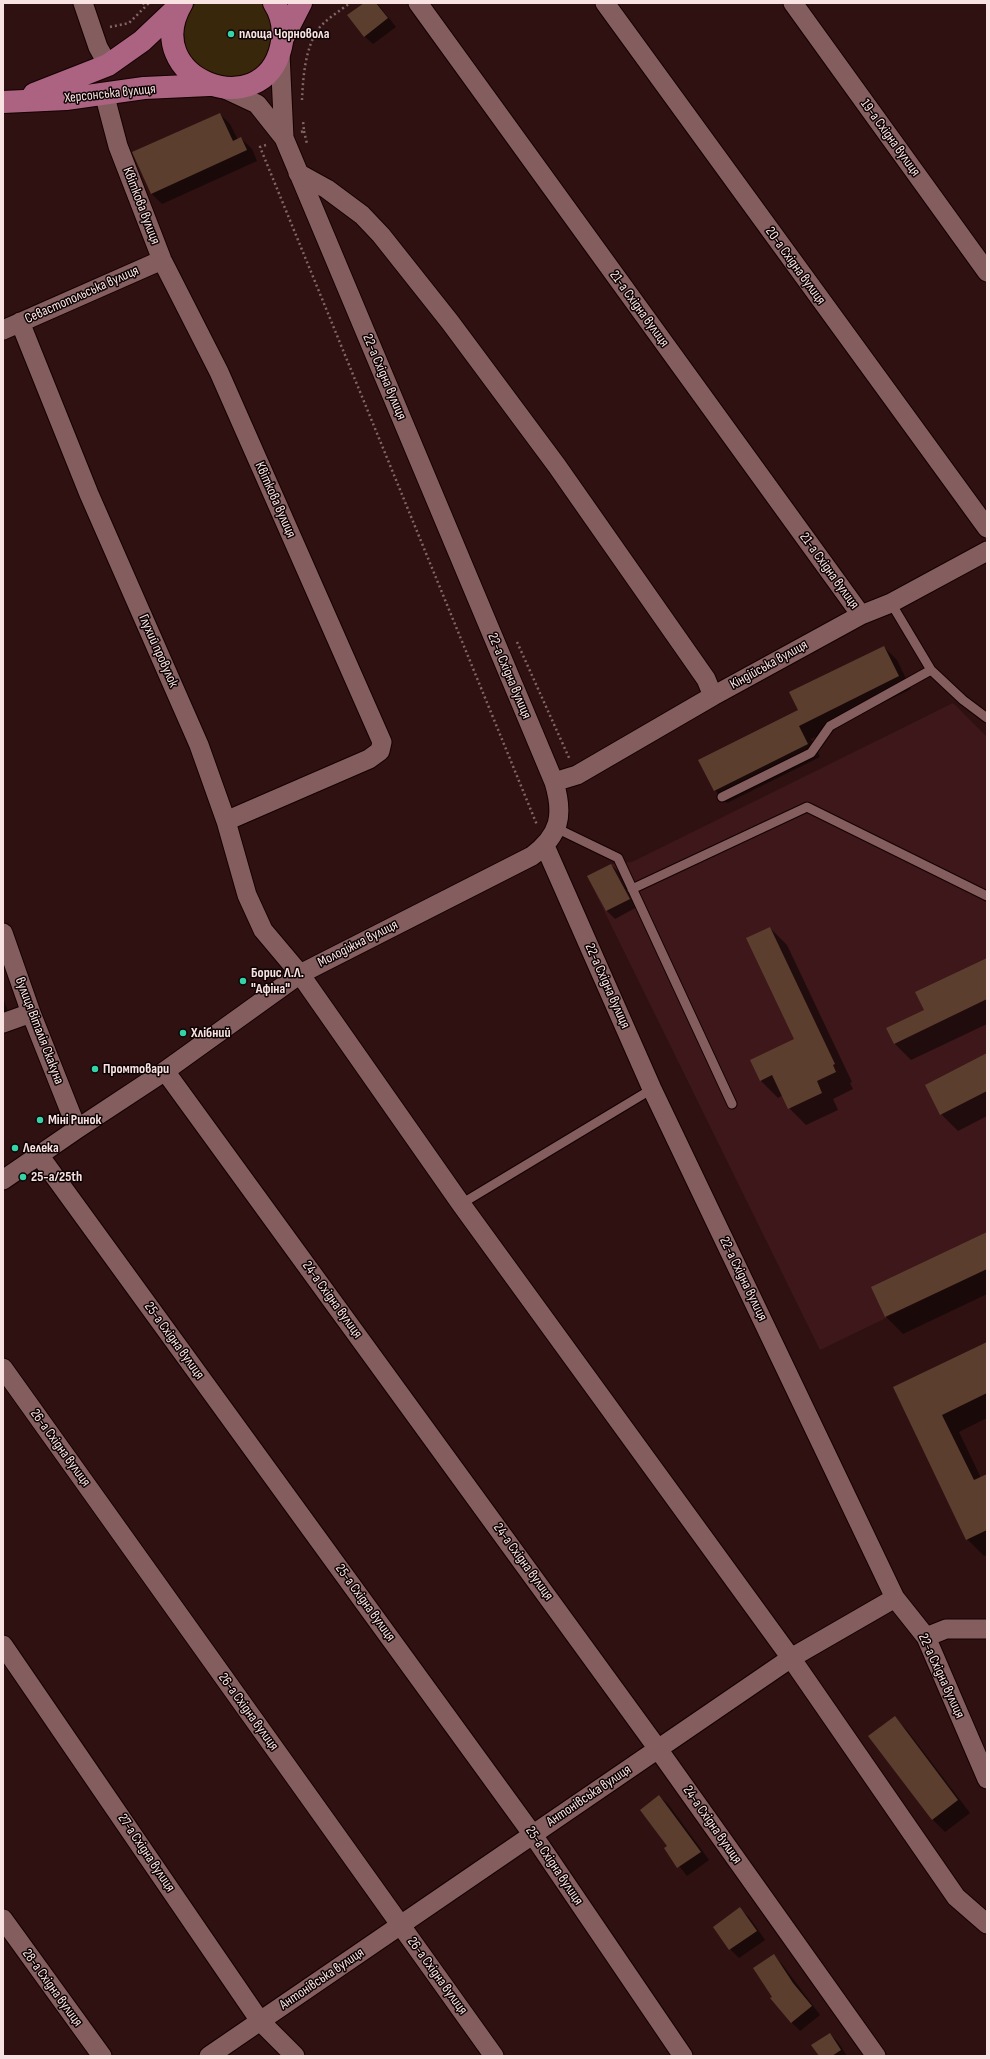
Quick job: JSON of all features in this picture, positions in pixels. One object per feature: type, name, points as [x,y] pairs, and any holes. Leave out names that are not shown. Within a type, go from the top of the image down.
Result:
[{"type":"main road","points":[[274,3],[283,22],[282,45]]},
{"type":"main road","points":[[181,4],[174,19],[172,35],[175,51],[183,66],[191,74],[217,87],[239,88],[264,76],[273,66],[301,3]]},
{"type":"main road","name":"Херсонська вулиця","points":[[7,101],[62,84],[108,65],[142,41],[181,4]]},
{"type":"main road","name":"Херсонська вулиця","points":[[7,101],[66,99],[144,88],[217,87]]},
{"type":"street","points":[[83,3],[98,47],[108,65]]},
{"type":"street","name":"21-а Східна вулиця","points":[[418,3],[861,615]]},
{"type":"street","name":"20-а Східна вулиця","points":[[605,3],[987,528]]},
{"type":"street","name":"19-а Східна вулиця","points":[[793,3],[987,272]]},
{"type":"street","points":[[282,45],[284,138]]},
{"type":"street","points":[[217,87],[257,104],[284,138]]},
{"type":"street","name":"Квіткова вулиця","points":[[104,93],[118,146],[162,260],[219,372],[382,742],[380,751],[369,759],[226,821]]},
{"type":"street","name":"22-а Східна вулиця","points":[[284,138],[554,782],[559,806],[556,828],[554,835],[545,846],[652,1088],[895,1598],[926,1637],[987,1779]]},
{"type":"street","points":[[298,173],[327,189],[362,215],[386,241],[450,322],[557,466],[706,679],[713,696]]},
{"type":"street","name":"Севастопольська вулиця","points":[[11,326],[162,260]]},
{"type":"street","name":"Глухий провулок","points":[[11,326],[89,494],[199,746],[226,821],[248,896],[255,915],[263,930],[300,974],[461,1204],[791,1658],[956,1897],[987,1924]]},
{"type":"street","name":"Кіндійська вулиця","points":[[554,782],[576,775],[713,696],[861,615],[891,603],[987,551]]},
{"type":"street","name":"Молодіжна вулиця","points":[[3,1180],[77,1129],[165,1072],[300,974],[532,856],[545,846]]},
{"type":"street","name":"вулиця Віталія Скакуна","points":[[3,933],[30,1013],[77,1129]]},
{"type":"street","points":[[3,1023],[30,1013]]},
{"type":"street","name":"24-а Східна вулиця","points":[[165,1072],[658,1749],[876,2056]]},
{"type":"street","name":"25-а Східна вулиця","points":[[39,1155],[533,1835],[683,2056]]},
{"type":"street","name":"26-а Східна вулиця","points":[[3,1368],[494,2056]]},
{"type":"street","name":"Антонівська вулиця","points":[[209,2056],[791,1658],[895,1598]]},
{"type":"street","points":[[926,1637],[946,1629],[987,1629]]},
{"type":"street","name":"27-а Східна вулиця","points":[[3,1645],[260,2021],[295,2056]]},
{"type":"street","name":"28-а Східна вулиця","points":[[3,1919],[102,2056]]},
{"type":"lane","points":[[891,603],[932,670],[964,700],[987,718]]},
{"type":"lane","points":[[722,797],[811,753],[830,726],[932,670]]},
{"type":"lane","points":[[632,889],[807,807],[987,896]]},
{"type":"lane","points":[[556,828],[618,858],[732,1104]]},
{"type":"lane","points":[[461,1204],[652,1088]]},
{"type":"path","points":[[143,3],[146,7]]},
{"type":"path","points":[[107,28],[129,23],[149,3]]},
{"type":"shaded area","points":[[196,3],[265,3],[276,27],[271,56],[249,76],[219,78],[193,62],[186,48],[184,33],[187,17]]},
{"type":"shaded area","points":[[953,703],[987,737],[987,1269],[820,1350],[587,876],[611,864],[632,862]]},
{"type":"building","points":[[364,3],[376,3],[388,18],[364,37],[347,15]]},
{"type":"building","points":[[220,113],[233,141],[241,137],[247,150],[151,194],[132,152]]},
{"type":"building","points":[[884,646],[899,676],[799,726],[808,744],[714,791],[698,760],[798,710],[789,692]]},
{"type":"building","points":[[611,864],[630,899],[606,911],[587,876]]},
{"type":"building","points":[[770,927],[835,1064],[833,1065],[836,1072],[817,1081],[822,1093],[788,1109],[772,1075],[760,1081],[750,1060],[794,1039],[746,938]]},
{"type":"building","points":[[987,958],[987,999],[894,1044],[886,1028],[924,1010],[915,992]]},
{"type":"building","points":[[987,1053],[987,1091],[940,1115],[925,1085]]},
{"type":"building","points":[[987,1232],[987,1269],[885,1317],[871,1287]]},
{"type":"building","points":[[987,1342],[987,1393],[942,1415],[974,1480],[987,1474],[987,1530],[966,1540],[893,1387]]},
{"type":"building","points":[[895,1716],[958,1800],[932,1820],[868,1736]]},
{"type":"building","points":[[659,1795],[701,1852],[677,1868],[664,1848],[667,1846],[640,1810]]},
{"type":"building","points":[[740,1907],[757,1931],[729,1950],[713,1927]]},
{"type":"building","points":[[774,1954],[793,1983],[812,2006],[791,2023],[770,1998],[772,1997],[753,1968]]},
{"type":"building","points":[[830,2033],[841,2050],[832,2056],[819,2056],[811,2045]]},
{"type":"place","name":"площа Чорновола","points":[[231,34]]},
{"type":"place","name":"Борис Л.Л. \"Афіна\"","points":[[243,981]]},
{"type":"place","name":"Хлібний","points":[[183,1033]]},
{"type":"place","name":"Промтовари","points":[[95,1069]]},
{"type":"place","name":"Міні Ринок","points":[[40,1120]]},
{"type":"place","name":"Лелека","points":[[15,1148]]},
{"type":"place","name":"25-а/25th","points":[[23,1177]]}]
